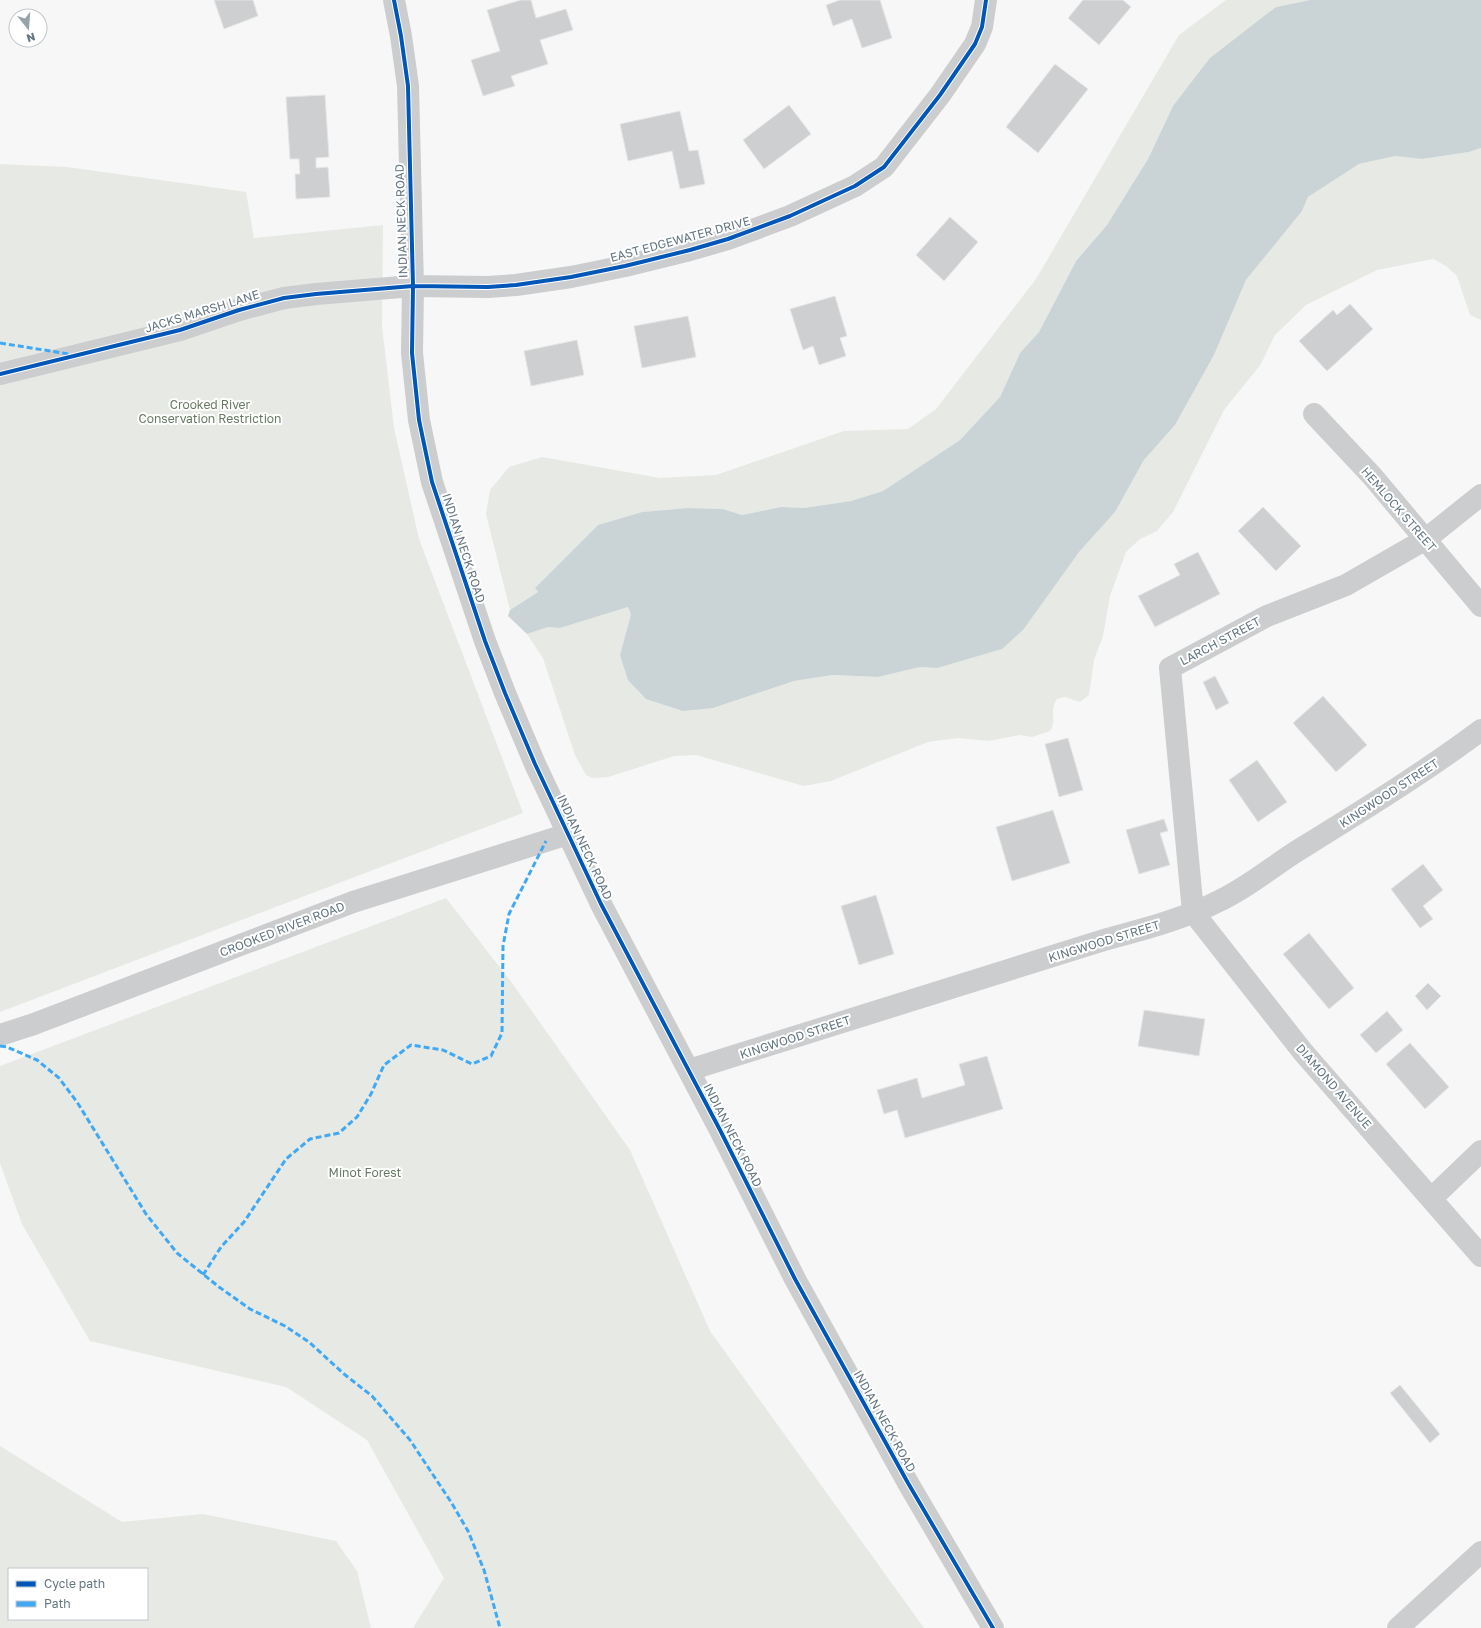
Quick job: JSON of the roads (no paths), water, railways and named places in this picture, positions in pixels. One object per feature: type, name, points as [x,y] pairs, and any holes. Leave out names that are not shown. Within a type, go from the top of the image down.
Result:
[{"type":"street","name":"INDIAN NECK ROAD","points":[[394,0],[408,86],[413,286],[411,331],[414,387],[425,453],[432,482],[467,590],[505,693],[535,764],[601,904],[689,1070],[795,1279],[851,1382],[993,1628]]},
{"type":"street","name":"EAST EDGEWATER DRIVE","points":[[413,286],[482,287],[516,285],[598,272],[690,250],[728,239],[790,216],[839,194],[870,177],[884,167],[940,95],[975,44],[982,27],[986,0]]},
{"type":"street","name":"JACKS MARSH LANE","points":[[0,374],[180,330],[269,302],[311,294],[413,286]]},
{"type":"street","name":"HEMLOCK STREET","points":[[1314,414],[1373,477],[1481,606]]},
{"type":"street","name":"LARCH STREET","points":[[1193,912],[1170,668],[1267,616],[1346,585],[1426,539],[1481,494]]},
{"type":"street","name":"KINGWOOD STREET","points":[[689,1070],[1162,923],[1220,901],[1244,888],[1296,852],[1434,764],[1481,730]]},
{"type":"street","name":"CROOKED RIVER ROAD","points":[[0,1035],[34,1024],[353,902],[568,834]]},
{"type":"street","name":"DIAMOND AVENUE","points":[[1193,912],[1303,1052],[1432,1198],[1481,1256]]},
{"type":"street","points":[[1432,1198],[1481,1151]]},
{"type":"street","points":[[1398,1628],[1481,1552]]},
{"type":"park label","name":"Crooked River Conservation Restriction","points":[[210,411]]},
{"type":"park label","name":"Minot Forest","points":[[365,1172]]}]
